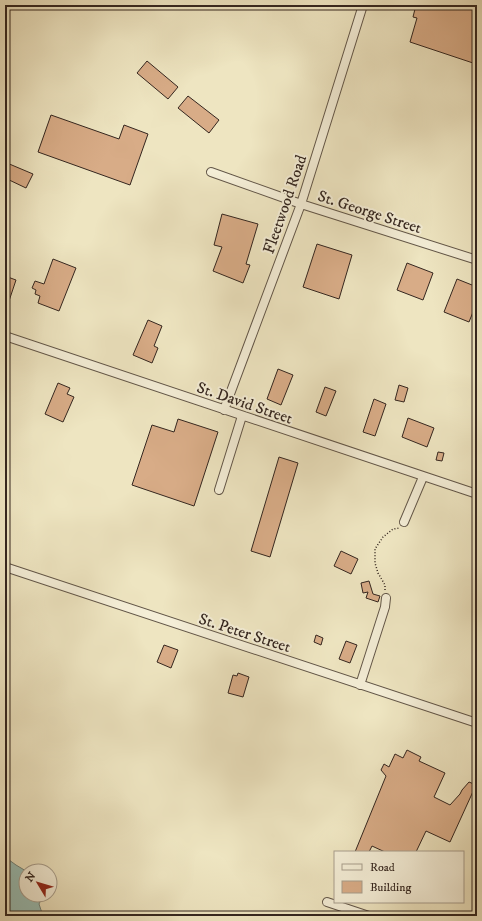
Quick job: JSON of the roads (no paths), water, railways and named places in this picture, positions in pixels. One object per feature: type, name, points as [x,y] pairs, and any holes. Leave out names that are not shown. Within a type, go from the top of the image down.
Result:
[{"type":"street","name":"Fleetwood Road","points":[[224,410],[300,204],[363,5]]},
{"type":"street","name":"St. George Street","points":[[211,172],[300,204],[477,260]]},
{"type":"street","name":"St. David Street","points":[[5,336],[477,494]]},
{"type":"street","points":[[219,490],[242,416]]},
{"type":"street","points":[[404,522],[423,477]]},
{"type":"street","name":"St. Peter Street","points":[[5,566],[477,723]]},
{"type":"street","points":[[360,685],[385,607],[386,598]]},
{"type":"street","points":[[327,902],[369,916]]},
{"type":"water","points":[[5,857],[18,866],[18,903],[39,903],[43,916],[5,916]]}]
